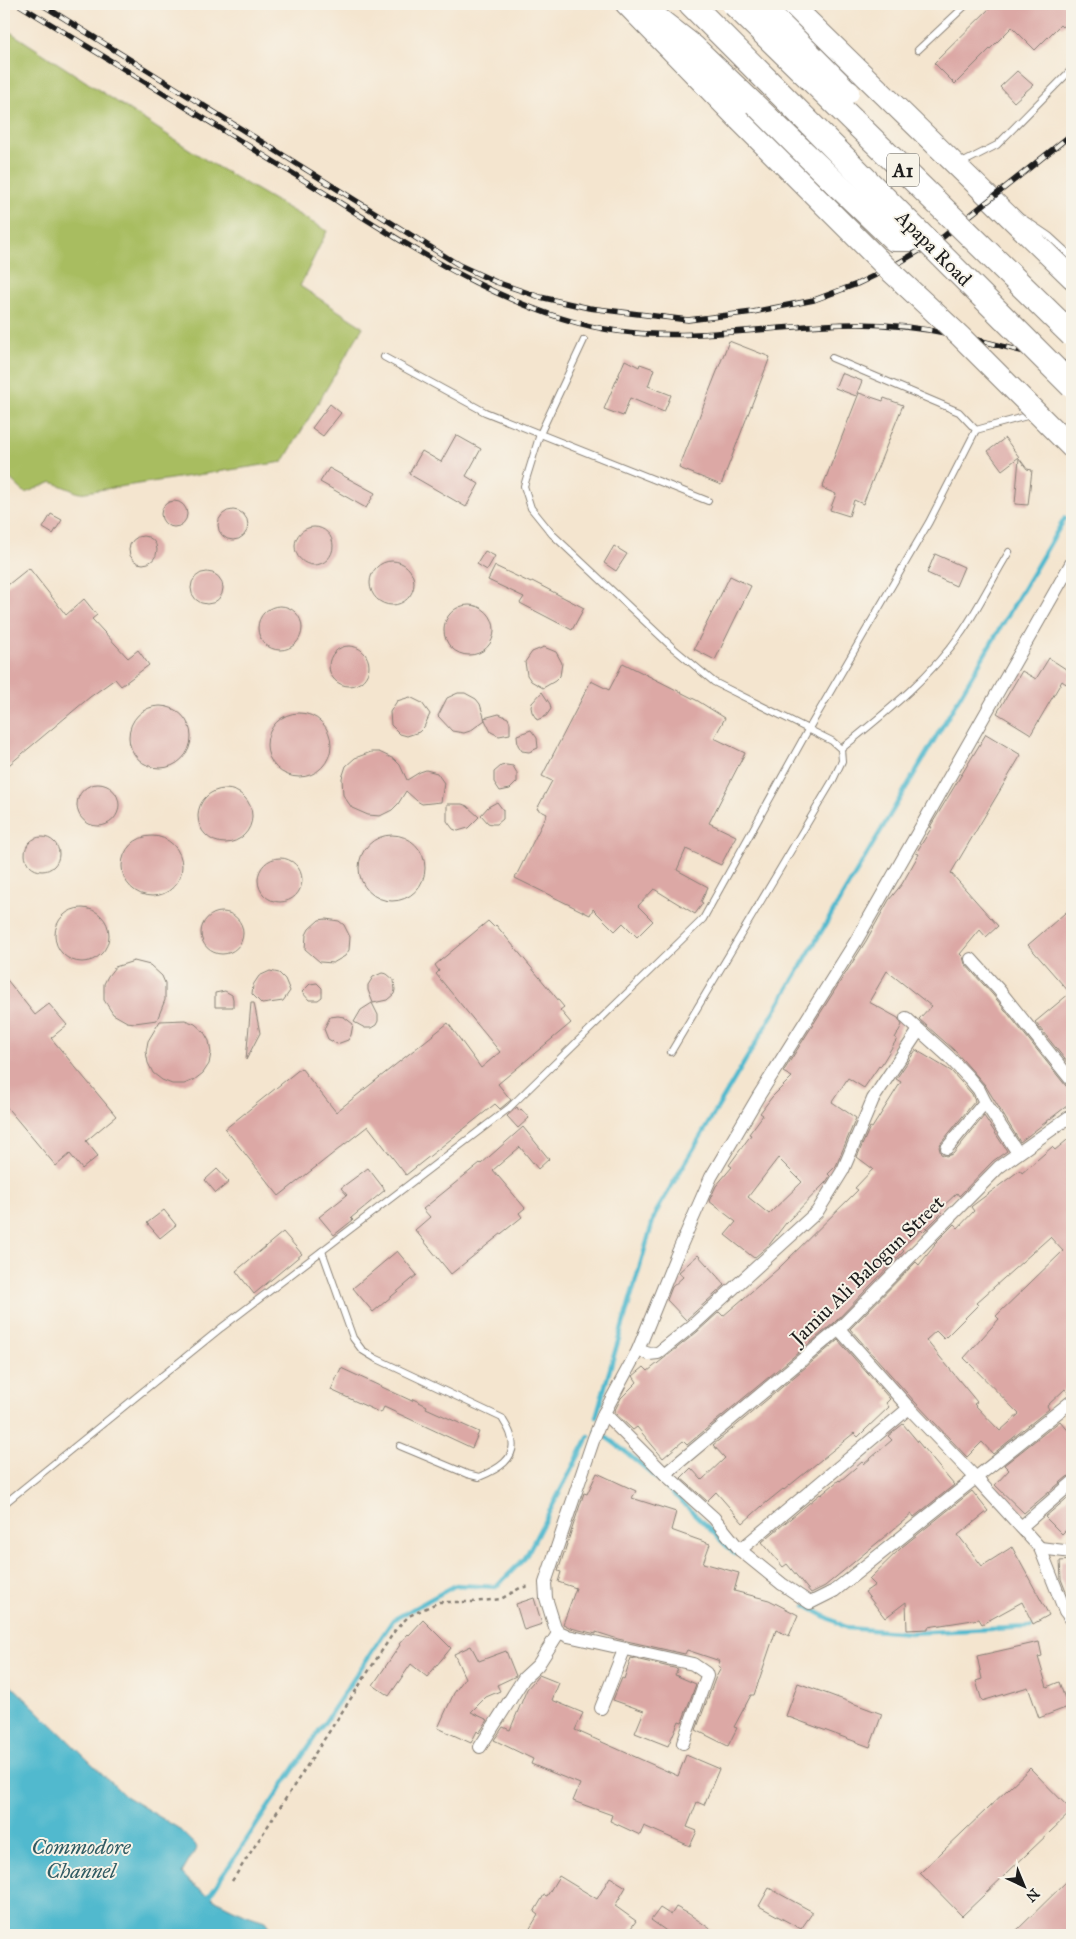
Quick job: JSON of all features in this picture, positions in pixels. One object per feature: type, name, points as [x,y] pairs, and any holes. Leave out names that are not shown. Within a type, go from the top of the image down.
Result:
[{"type":"highway","points":[[638,4],[693,47],[894,239],[925,239]]},
{"type":"highway","name":"Apapa Road","points":[[691,4],[1072,386]]},
{"type":"highway","name":"Apapa Road","points":[[734,4],[1069,331]]},
{"type":"highway","points":[[759,4],[959,205],[1040,304]]},
{"type":"highway","points":[[1029,345],[1072,397]]},
{"type":"main road","points":[[626,4],[888,269],[960,336],[1072,448]]},
{"type":"main road","points":[[791,4],[1072,278]]},
{"type":"street","points":[[683,1743],[708,1676],[706,1673],[693,1664],[624,1650],[559,1632],[555,1626],[546,1598],[545,1583],[596,1432],[604,1413],[638,1350],[711,1177],[758,1097],[856,941],[1072,562]]},
{"type":"street","points":[[971,959],[999,990],[1072,1081]]},
{"type":"street","points":[[906,1018],[948,1056],[979,1090],[1018,1153]]},
{"type":"street","points":[[638,1350],[649,1354],[658,1353],[692,1326],[817,1212],[844,1170],[873,1099],[919,1030]]},
{"type":"street","points":[[947,1148],[985,1102]]},
{"type":"street","name":"Jamiu Ali Balogun Street","points":[[665,1474],[839,1329],[992,1174],[1072,1115]]},
{"type":"street","points":[[839,1329],[909,1408],[1040,1548],[1065,1611],[1072,1620]]},
{"type":"street","points":[[604,1413],[665,1474],[714,1518],[740,1550],[782,1584],[810,1603],[834,1591],[1072,1401]]},
{"type":"street","points":[[740,1550],[909,1408]]},
{"type":"street","points":[[1021,1527],[1072,1483]]},
{"type":"street","points":[[1040,1548],[1072,1552]]},
{"type":"street","points":[[480,1747],[524,1678],[538,1665],[559,1632]]},
{"type":"street","points":[[601,1708],[624,1650]]},
{"type":"lane","points":[[918,50],[967,4]]},
{"type":"lane","points":[[957,166],[997,145],[1072,69]]},
{"type":"lane","points":[[1004,211],[1026,219],[1050,236],[1072,257]]},
{"type":"lane","points":[[584,340],[540,434],[524,486],[531,508],[552,534],[672,647],[714,682],[832,741],[841,749],[842,761],[833,780],[671,1052]]},
{"type":"lane","points":[[384,357],[485,412],[708,501]]},
{"type":"lane","points":[[832,358],[959,412],[976,430]]},
{"type":"lane","points":[[4,1504],[221,1328],[509,1108],[703,919],[808,730],[929,522],[976,430],[1027,416],[1054,420],[1072,432]]},
{"type":"lane","points":[[841,749],[900,700],[962,632],[1009,552]]},
{"type":"lane","points":[[322,1251],[352,1338],[362,1350],[502,1418],[512,1436],[512,1450],[506,1463],[479,1477],[467,1474],[400,1446]]},
{"type":"path","points":[[232,1881],[396,1629],[409,1616],[439,1602],[472,1602],[501,1598],[520,1588],[545,1583]]},
{"type":"green space","points":[[4,28],[209,162],[327,231],[300,286],[363,327],[283,462],[79,493],[52,482],[25,493],[4,473]]},
{"type":"water","name":"Commodore Channel","points":[[4,1678],[125,1796],[178,1828],[197,1847],[182,1873],[189,1881],[221,1903],[266,1921],[276,1935],[4,1935]]},
{"type":"building","points":[[994,4],[1072,4],[1072,18],[1062,27],[1060,25],[1035,50],[1012,27],[955,84],[934,63]]},
{"type":"building","points":[[1017,71],[1033,85],[1014,102],[1000,87]]},
{"type":"building","points":[[729,341],[770,357],[721,485],[679,468]]},
{"type":"building","points":[[625,360],[639,367],[640,364],[654,369],[648,386],[671,395],[664,412],[630,398],[623,416],[604,409]]},
{"type":"building","points":[[841,373],[862,381],[856,396],[835,388]]},
{"type":"building","points":[[859,393],[883,401],[884,398],[903,405],[863,504],[854,500],[849,516],[830,510],[836,494],[822,488]]},
{"type":"building","points":[[330,404],[341,413],[323,436],[312,428]]},
{"type":"building","points":[[456,435],[481,449],[466,476],[479,484],[466,507],[409,474],[422,451],[441,462]]},
{"type":"building","points":[[1005,438],[1019,457],[1002,470],[988,451]]},
{"type":"building","points":[[1019,458],[1027,469],[1032,470],[1028,505],[1015,504]]},
{"type":"building","points":[[329,468],[375,493],[366,508],[320,482]]},
{"type":"building","points":[[174,501],[183,505],[187,514],[183,523],[174,527],[165,523],[161,514],[165,505]]},
{"type":"building","points":[[233,510],[244,514],[248,525],[244,536],[233,540],[222,536],[218,525],[222,514]]},
{"type":"building","points":[[51,514],[62,520],[53,534],[43,528]]},
{"type":"building","points":[[314,527],[327,533],[333,546],[327,559],[314,565],[301,559],[295,546],[301,533]]},
{"type":"building","points":[[143,536],[153,540],[157,550],[153,560],[143,564],[133,560],[129,550],[133,540]]},
{"type":"building","points":[[614,546],[627,554],[616,571],[604,563]]},
{"type":"building","points":[[485,551],[495,556],[487,570],[477,564]]},
{"type":"building","points":[[935,554],[964,567],[956,586],[927,573]]},
{"type":"building","points":[[388,561],[396,561],[408,567],[414,583],[408,599],[396,605],[388,605],[376,599],[370,587],[370,579],[376,567]]},
{"type":"building","points":[[495,566],[531,583],[532,581],[584,608],[572,630],[520,603],[524,597],[488,580]]},
{"type":"building","points":[[29,568],[66,615],[84,599],[97,615],[92,619],[128,658],[138,650],[149,665],[121,686],[115,679],[90,697],[4,769],[4,588]]},
{"type":"building","points":[[207,572],[219,576],[223,588],[219,600],[207,604],[195,600],[191,588],[195,576]]},
{"type":"building","points":[[730,576],[751,586],[715,660],[694,649]]},
{"type":"building","points":[[469,605],[479,607],[487,612],[492,620],[494,630],[492,640],[487,648],[479,653],[469,655],[459,653],[451,648],[446,640],[444,630],[446,620],[451,612],[459,607]]},
{"type":"building","points":[[280,606],[292,610],[298,616],[302,628],[298,640],[292,646],[280,650],[268,646],[262,640],[258,628],[262,616],[268,610]]},
{"type":"building","points":[[345,646],[353,646],[360,649],[366,655],[369,666],[366,677],[360,683],[353,686],[345,686],[338,683],[332,677],[329,670],[329,662],[332,655],[338,649]]},
{"type":"building","points":[[544,647],[556,652],[562,663],[560,676],[543,688],[531,681],[527,675],[525,662],[532,652]]},
{"type":"building","points":[[1049,658],[1072,673],[1066,684],[1062,681],[1031,734],[997,713],[1022,671],[1036,679]]},
{"type":"building","points":[[623,663],[698,701],[725,718],[714,738],[745,753],[709,823],[736,836],[721,865],[686,849],[677,870],[708,887],[701,902],[703,903],[695,914],[654,889],[638,906],[653,921],[637,937],[623,923],[615,931],[593,909],[590,915],[515,878],[547,814],[537,809],[552,781],[542,776],[591,681],[609,690]]},
{"type":"building","points":[[542,692],[551,709],[546,716],[537,720],[531,707],[532,703]]},
{"type":"building","points":[[458,693],[465,693],[476,699],[480,704],[485,720],[464,733],[452,731],[438,716],[447,698]]},
{"type":"building","points":[[410,697],[422,703],[430,714],[424,727],[419,732],[407,736],[400,734],[391,725],[390,712],[397,701]]},
{"type":"building","points":[[160,706],[172,708],[182,715],[189,725],[191,737],[189,749],[182,759],[172,766],[160,768],[148,766],[138,759],[131,749],[129,737],[131,725],[138,715],[148,708]]},
{"type":"building","points":[[293,713],[305,713],[322,722],[329,733],[331,745],[329,757],[322,768],[305,777],[293,777],[281,772],[272,763],[267,751],[267,739],[272,727],[281,718]]},
{"type":"building","points":[[499,714],[508,718],[510,734],[499,736],[491,732],[484,718]]},
{"type":"building","points":[[531,730],[537,738],[538,748],[529,752],[522,751],[518,745],[517,735]]},
{"type":"building","points":[[986,734],[1021,755],[951,873],[998,926],[986,937],[980,930],[960,954],[965,964],[993,995],[1066,1086],[1072,1089],[1072,1102],[1020,1142],[985,1085],[954,1050],[919,1019],[931,1006],[887,971],[869,1002],[898,1018],[902,1025],[895,1038],[897,1039],[880,1067],[864,1088],[848,1078],[832,1102],[856,1118],[836,1166],[828,1174],[830,1176],[826,1182],[786,1223],[769,1245],[754,1258],[725,1235],[736,1222],[709,1201],[716,1186],[732,1167],[729,1165],[763,1115],[760,1113],[772,1097],[792,1077],[783,1072],[866,941],[889,900],[902,884],[919,854],[916,853],[932,827],[930,827]],"holes":[[[778,1158],[802,1182],[769,1214],[748,1197]]]},
{"type":"building","points":[[371,752],[379,752],[394,759],[400,765],[407,780],[426,770],[437,773],[444,783],[441,802],[422,804],[406,791],[392,810],[380,816],[368,815],[352,808],[343,795],[342,778],[346,766],[355,758]]},
{"type":"building","points":[[501,766],[513,766],[517,773],[517,782],[510,789],[500,791],[494,782],[494,772]]},
{"type":"building","points":[[102,784],[110,787],[116,793],[119,805],[116,817],[110,823],[94,826],[86,823],[80,817],[77,801],[80,793],[86,787]]},
{"type":"building","points":[[220,789],[230,789],[244,797],[250,806],[252,816],[250,826],[244,835],[230,843],[220,843],[210,838],[203,831],[198,821],[198,811],[203,801],[210,794]]},
{"type":"building","points":[[497,802],[503,810],[503,819],[497,824],[488,823],[481,815],[488,807]]},
{"type":"building","points":[[447,804],[467,806],[479,817],[468,828],[458,831],[453,829],[447,821]]},
{"type":"building","points":[[392,835],[405,838],[415,845],[422,855],[425,868],[422,881],[415,891],[405,898],[392,901],[379,898],[369,891],[362,881],[359,868],[362,855],[369,845],[379,838]]},
{"type":"building","points":[[146,836],[158,836],[174,844],[180,854],[182,866],[180,878],[174,888],[158,896],[146,896],[130,888],[122,872],[122,860],[130,844]]},
{"type":"building","points":[[42,837],[54,842],[59,854],[54,866],[42,871],[30,866],[25,854],[30,842]]},
{"type":"building","points":[[280,858],[292,862],[298,868],[302,880],[298,892],[292,898],[280,902],[268,898],[262,892],[258,880],[262,868],[268,862]]},
{"type":"building","points":[[1072,907],[1072,1068],[1035,1022],[1070,993],[1028,945]]},
{"type":"building","points":[[82,908],[92,910],[101,916],[107,925],[109,935],[107,945],[101,954],[92,960],[82,962],[72,960],[63,954],[57,945],[55,935],[57,925],[63,916],[72,910]]},
{"type":"building","points":[[226,912],[234,915],[240,921],[243,933],[240,945],[234,951],[218,954],[210,951],[204,945],[201,929],[204,921],[210,915]]},
{"type":"building","points":[[319,920],[339,921],[344,925],[350,937],[349,950],[345,956],[333,963],[320,962],[305,949],[306,935],[309,929]]},
{"type":"building","points":[[488,921],[494,927],[496,925],[564,1007],[560,1010],[571,1023],[498,1084],[511,1100],[500,1109],[495,1104],[406,1175],[368,1126],[279,1196],[225,1129],[301,1068],[336,1112],[448,1023],[481,1068],[500,1052],[436,974],[439,971],[435,965]]},
{"type":"building","points":[[134,961],[150,965],[162,976],[165,983],[165,1000],[157,1020],[135,1023],[127,1022],[113,1014],[104,1000],[104,984],[108,976],[115,967]]},
{"type":"building","points":[[270,971],[279,973],[285,979],[290,991],[283,1001],[262,1004],[252,994],[253,985],[259,976]]},
{"type":"building","points":[[382,973],[387,974],[394,980],[394,994],[387,1000],[373,1003],[368,985],[373,977]]},
{"type":"building","points":[[4,976],[35,1015],[49,1004],[67,1025],[51,1038],[116,1116],[86,1141],[98,1156],[82,1169],[70,1154],[56,1166],[4,1104]]},
{"type":"building","points":[[317,983],[322,988],[322,997],[318,1000],[309,1000],[302,992],[310,984]]},
{"type":"building","points":[[225,991],[232,995],[233,1007],[215,1007],[215,993]]},
{"type":"building","points":[[251,1003],[254,1003],[260,1033],[246,1060]]},
{"type":"building","points":[[372,1003],[378,1015],[376,1025],[371,1028],[365,1028],[354,1022],[361,1010]]},
{"type":"building","points":[[330,1017],[344,1017],[353,1024],[348,1040],[337,1044],[328,1039],[324,1029]]},
{"type":"building","points":[[185,1020],[195,1024],[204,1032],[209,1041],[211,1053],[209,1064],[203,1073],[194,1080],[184,1084],[172,1084],[162,1080],[153,1073],[148,1063],[146,1052],[148,1041],[160,1021]]},
{"type":"building","points":[[916,1050],[951,1071],[972,1094],[975,1101],[941,1143],[939,1147],[941,1154],[946,1156],[953,1154],[984,1116],[1007,1151],[993,1161],[959,1196],[957,1193],[939,1210],[942,1213],[923,1232],[921,1230],[901,1248],[904,1251],[834,1323],[687,1445],[683,1441],[663,1458],[637,1427],[633,1430],[614,1412],[621,1398],[637,1382],[633,1376],[644,1367],[648,1371],[719,1312],[723,1316],[779,1268],[858,1190],[855,1188],[873,1169],[857,1157],[870,1127],[872,1128],[901,1082],[896,1079]]},
{"type":"building","points":[[517,1107],[519,1111],[521,1109],[529,1118],[518,1128],[507,1116]]},
{"type":"building","points":[[523,1127],[549,1159],[538,1169],[520,1147],[493,1170],[525,1208],[519,1213],[522,1217],[451,1274],[415,1230],[430,1217],[423,1209],[481,1164]]},
{"type":"building","points":[[1072,1136],[1072,1393],[1069,1394],[1065,1389],[1047,1406],[1049,1409],[993,1454],[982,1442],[967,1457],[850,1329],[916,1262],[919,1265],[934,1244],[954,1224],[958,1228],[974,1211],[972,1206],[1020,1170],[1022,1173],[1052,1147],[1055,1150]],"holes":[[[1050,1237],[1063,1251],[996,1316],[999,1319],[964,1358],[1019,1414],[1000,1431],[974,1404],[977,1402],[926,1340],[936,1331],[944,1339],[978,1305],[976,1303]]]},
{"type":"building","points":[[368,1168],[385,1190],[334,1235],[319,1217],[347,1195],[341,1188]]},
{"type":"building","points":[[217,1169],[229,1182],[216,1193],[205,1180]]},
{"type":"building","points":[[164,1210],[176,1225],[160,1238],[147,1223]]},
{"type":"building","points":[[283,1232],[302,1254],[254,1294],[236,1271]]},
{"type":"building","points":[[397,1251],[417,1275],[373,1312],[353,1288]]},
{"type":"building","points":[[698,1255],[725,1285],[686,1320],[667,1300],[672,1287],[683,1277],[679,1272]]},
{"type":"building","points":[[838,1340],[890,1399],[886,1403],[889,1407],[858,1437],[854,1433],[743,1523],[716,1492],[707,1501],[681,1478],[691,1468],[702,1480],[725,1458],[713,1445]]},
{"type":"building","points":[[341,1368],[412,1401],[413,1399],[427,1406],[426,1408],[479,1432],[472,1448],[384,1407],[381,1413],[331,1390]]},
{"type":"building","points":[[1060,1421],[1072,1435],[1072,1475],[1067,1477],[1024,1513],[995,1485],[1009,1470],[1004,1465]]},
{"type":"building","points":[[903,1424],[954,1485],[914,1517],[912,1514],[825,1586],[811,1593],[787,1564],[783,1567],[762,1542],[820,1494],[840,1481],[862,1462],[864,1464],[892,1440],[888,1436]]},
{"type":"building","points":[[597,1473],[636,1491],[632,1498],[676,1512],[671,1530],[710,1544],[703,1563],[739,1573],[734,1591],[769,1600],[798,1615],[789,1636],[776,1630],[754,1695],[751,1695],[734,1727],[737,1728],[728,1746],[696,1730],[721,1668],[718,1666],[720,1661],[687,1650],[685,1654],[618,1639],[596,1632],[596,1634],[571,1628],[563,1624],[576,1588],[558,1582],[561,1572],[558,1571],[584,1493],[587,1494]]},
{"type":"building","points":[[972,1491],[988,1511],[958,1535],[982,1566],[1012,1547],[1049,1615],[1033,1624],[1022,1602],[982,1624],[979,1619],[928,1627],[928,1629],[907,1630],[906,1602],[885,1618],[865,1592],[875,1585],[869,1579],[902,1547]]},
{"type":"building","points":[[1072,1494],[1072,1524],[1062,1534],[1045,1517]]},
{"type":"building","points":[[1072,1560],[1072,1602],[1070,1602],[1061,1579],[1060,1561]]},
{"type":"building","points":[[534,1598],[542,1624],[524,1630],[516,1604]]},
{"type":"building","points":[[423,1620],[451,1648],[427,1677],[411,1664],[389,1696],[373,1685],[399,1644]]},
{"type":"building","points":[[1039,1642],[1042,1656],[1038,1657],[1047,1687],[1059,1682],[1068,1707],[1039,1718],[1028,1687],[982,1701],[976,1681],[982,1679],[977,1656]]},
{"type":"building","points":[[471,1646],[479,1661],[506,1651],[516,1676],[497,1685],[500,1691],[486,1697],[471,1712],[488,1720],[479,1733],[477,1731],[471,1743],[438,1728],[454,1693],[465,1678],[454,1654]]},
{"type":"building","points":[[631,1658],[678,1669],[675,1675],[696,1684],[682,1722],[679,1721],[668,1746],[635,1733],[644,1711],[613,1700],[622,1678],[624,1679]]},
{"type":"building","points":[[539,1675],[559,1683],[552,1700],[583,1713],[575,1730],[678,1776],[686,1755],[719,1769],[704,1805],[697,1802],[687,1827],[697,1831],[690,1846],[644,1826],[640,1835],[610,1821],[612,1815],[573,1801],[580,1784],[531,1764],[533,1759],[494,1740],[503,1727],[510,1730],[527,1689]]},
{"type":"building","points":[[798,1683],[882,1714],[870,1747],[786,1716]]},
{"type":"building","points":[[1030,1768],[1072,1811],[962,1916],[920,1873]]},
{"type":"building","points":[[559,1876],[597,1899],[610,1877],[626,1887],[615,1906],[636,1921],[626,1935],[526,1935],[538,1915],[534,1912],[544,1895],[547,1896]]},
{"type":"building","points":[[1072,1876],[1072,1935],[1012,1935]]},
{"type":"building","points":[[769,1888],[813,1912],[801,1929],[759,1906]]},
{"type":"building","points":[[676,1907],[719,1935],[672,1935],[651,1920],[660,1908],[671,1915]]},
{"type":"waterway","points":[[596,1417],[655,1214],[1065,518]]},
{"type":"waterway","points":[[597,1431],[652,1474],[735,1554]]},
{"type":"waterway","points":[[207,1899],[393,1620],[456,1585],[496,1587],[525,1558],[589,1436]]},
{"type":"waterway","points":[[806,1606],[847,1628],[910,1633],[1031,1627]]},
{"type":"railway","points":[[18,4],[414,248],[453,271],[534,309],[575,322],[617,331],[647,334],[707,334],[828,325],[886,325],[966,337],[1072,365]]},
{"type":"railway","points":[[41,4],[459,265],[496,282],[540,297],[589,308],[688,320],[753,312],[814,300],[857,284],[888,269],[943,237],[1072,134]]}]
